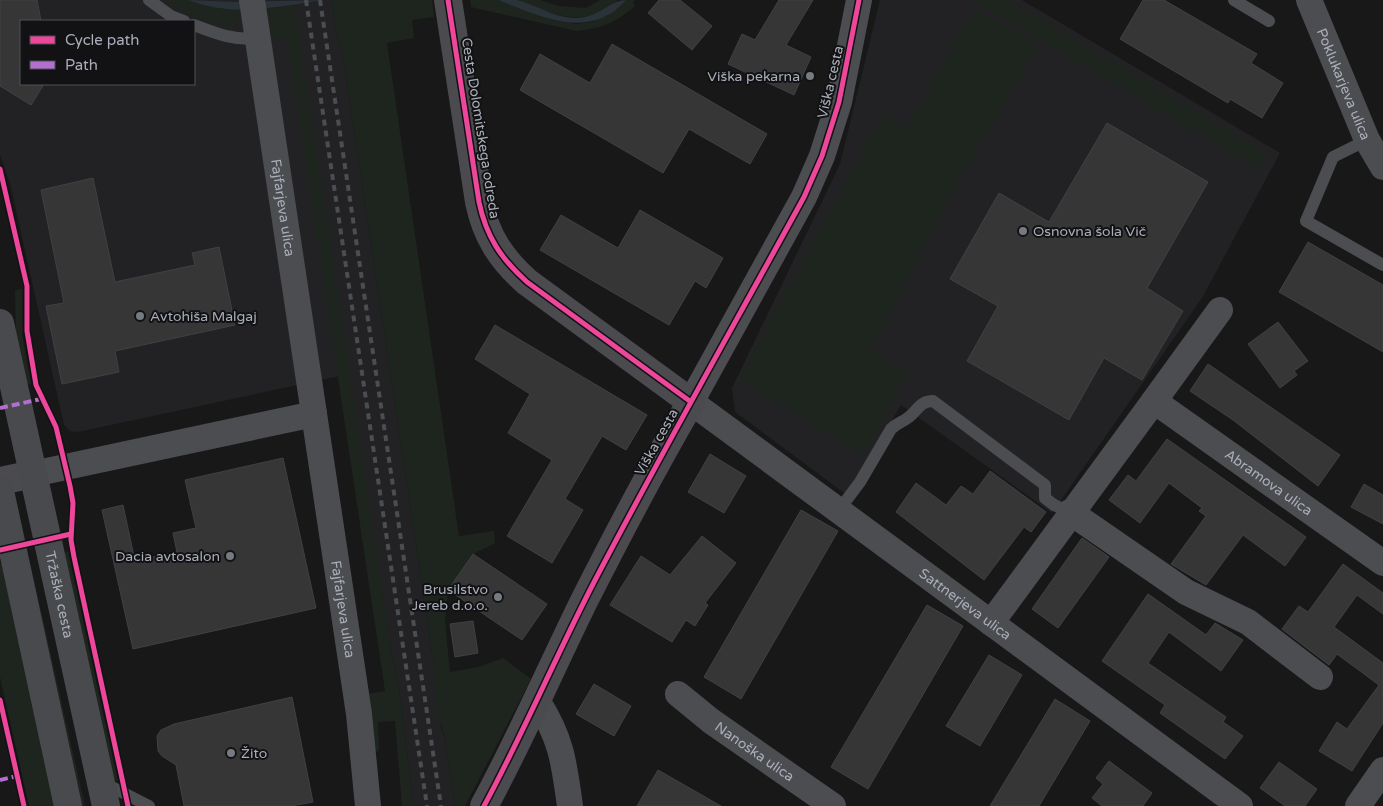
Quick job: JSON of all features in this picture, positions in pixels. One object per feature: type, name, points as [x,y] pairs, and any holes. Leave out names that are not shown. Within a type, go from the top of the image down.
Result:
[{"type":"main road","name":"Tržaška cesta","points":[[0,323],[103,794]]},
{"type":"main road","points":[[0,491],[68,806]]},
{"type":"street","name":"Viška cesta","points":[[484,806],[538,702],[585,600],[648,479],[804,197],[822,156],[839,102],[859,0]]},
{"type":"street","name":"Poklukarjeva ulica","points":[[1309,0],[1367,140],[1383,167]]},
{"type":"street","name":"Cesta Dolomitskega odreda","points":[[449,1],[480,208],[485,226],[495,247],[509,266],[527,282],[691,402]]},
{"type":"street","name":"Fajfarjeva ulica","points":[[255,20],[359,714],[368,806]]},
{"type":"street","points":[[991,623],[1070,512],[1154,402],[1220,310]]},
{"type":"street","name":"Sattnerjeva ulica","points":[[691,402],[1240,806]]},
{"type":"street","name":"Abramova ulica","points":[[1154,402],[1383,563]]},
{"type":"street","points":[[0,481],[314,414]]},
{"type":"street","points":[[1070,512],[1186,592],[1248,622],[1320,677]]},
{"type":"street","name":"Nanoška ulica","points":[[678,694],[711,721],[833,806]]},
{"type":"street","points":[[538,702],[550,721],[562,748],[570,806]]},
{"type":"street","points":[[1358,806],[1383,770]]},
{"type":"lane","points":[[149,0],[171,16],[181,20]]},
{"type":"lane","points":[[1234,0],[1269,21]]},
{"type":"lane","points":[[195,25],[227,37],[244,40],[255,20]]},
{"type":"lane","points":[[1367,140],[1333,157],[1306,221],[1383,265]]},
{"type":"lane","points":[[839,510],[860,482],[891,429],[897,423],[907,420],[922,404],[932,401],[1045,485],[1045,498],[1054,505],[1070,512]]},
{"type":"lane","points":[[103,794],[149,806]]},
{"type":"shaded area","points":[[0,0],[332,0],[337,38],[341,43],[433,659],[441,728],[445,738],[455,806],[414,806],[399,688],[392,655],[349,374],[78,432],[70,431],[64,425],[10,183],[0,155]]},
{"type":"shaded area","points":[[164,0],[189,0],[206,6],[235,10],[237,25],[209,22],[180,10]]},
{"type":"shaded area","points":[[189,0],[234,2],[324,0],[256,9],[239,9],[205,5]]},
{"type":"shaded area","points":[[332,0],[432,0],[434,17],[412,20],[414,38],[387,43],[459,536],[494,531],[495,543],[473,554],[448,590],[445,621],[450,672],[478,667],[503,658],[531,679],[465,806],[455,806],[445,738],[437,711],[433,659],[341,43],[337,38]]},
{"type":"shaded area","points":[[470,0],[498,0],[552,20],[576,24],[592,22],[607,16],[626,0],[635,0],[633,3],[635,6],[608,24],[576,31],[471,7]]},
{"type":"shaded area","points":[[498,0],[517,0],[554,14],[576,18],[591,15],[615,3],[626,0],[612,13],[597,20],[581,23],[547,18]]},
{"type":"shaded area","points":[[516,0],[540,0],[558,6],[586,8],[600,0],[618,0],[593,15],[568,17]]},
{"type":"shaded area","name":"Osnovna šola Vič","points":[[880,0],[1022,0],[1280,153],[1202,298],[1052,513],[901,405],[847,495],[735,412],[732,388],[840,164]]},
{"type":"shaded area","points":[[973,0],[1008,0],[1269,155],[1260,170]]},
{"type":"shaded area","points":[[295,4],[392,655],[399,688],[414,806],[402,806],[395,721],[378,722],[379,751],[375,752],[368,694],[385,691],[287,38],[270,40],[269,8]]},
{"type":"shaded area","points":[[973,9],[1038,45],[949,198],[871,351],[907,373],[864,455],[739,380],[882,114],[907,128]]},
{"type":"shaded area","points":[[22,289],[22,334],[31,384],[25,385],[16,335],[15,290]]},
{"type":"shaded area","points":[[68,552],[118,782],[114,778],[62,553]]},
{"type":"shaded area","points":[[29,558],[85,806],[82,806],[26,559]]},
{"type":"shaded area","points":[[6,563],[56,806],[29,806],[0,677],[0,564]]},
{"type":"building","points":[[0,0],[37,0],[41,20],[20,20],[20,85],[43,85],[31,105],[0,86]]},
{"type":"building","points":[[659,0],[680,0],[712,26],[692,50],[648,13]]},
{"type":"building","points":[[779,0],[813,0],[786,45],[811,57],[794,95],[728,64],[742,34],[755,40]]},
{"type":"building","points":[[1143,0],[1164,0],[1257,54],[1251,63],[1283,83],[1262,118],[1230,99],[1228,103],[1120,39]]},
{"type":"building","points":[[612,44],[767,134],[750,164],[689,129],[663,173],[520,90],[540,54],[590,83]]},
{"type":"building","name":"Osnovna šola Vič","points":[[1107,123],[1208,182],[1147,288],[1183,311],[1142,380],[1104,358],[1069,420],[967,361],[998,306],[950,279],[999,193],[1049,222]]},
{"type":"building","name":"Avtohiša Malgaj","points":[[93,178],[115,282],[195,265],[192,253],[219,247],[235,325],[115,351],[119,372],[62,384],[46,306],[64,303],[41,190]]},
{"type":"building","points":[[640,210],[723,258],[706,288],[695,281],[669,325],[540,250],[561,215],[618,248]]},
{"type":"building","points":[[1308,242],[1383,285],[1383,352],[1279,292]]},
{"type":"building","points":[[1278,322],[1308,361],[1294,371],[1297,375],[1280,388],[1248,344]]},
{"type":"building","points":[[495,325],[647,415],[626,450],[602,436],[565,499],[583,510],[552,563],[507,536],[552,460],[508,433],[530,394],[475,359]]},
{"type":"building","points":[[1208,364],[1340,455],[1318,486],[1233,420],[1190,391]]},
{"type":"building","points":[[1167,439],[1306,537],[1285,566],[1243,535],[1206,585],[1171,564],[1206,516],[1199,511],[1202,508],[1169,483],[1140,523],[1109,500],[1128,475],[1136,481]]},
{"type":"building","points":[[710,454],[746,476],[724,513],[688,492]]},
{"type":"building","name":"Dacia avtosalon","points":[[283,458],[316,608],[133,649],[102,510],[123,505],[135,561],[177,552],[173,533],[196,528],[185,480]]},
{"type":"building","points":[[990,471],[1046,512],[1031,532],[1024,527],[984,580],[896,512],[916,483],[946,505],[961,486],[973,494]]},
{"type":"building","points":[[1364,484],[1383,495],[1383,524],[1351,507]]},
{"type":"building","points":[[801,510],[838,531],[741,699],[704,677]]},
{"type":"building","points":[[702,536],[736,563],[705,603],[708,605],[695,626],[686,620],[672,642],[610,605],[641,556],[670,575]]},
{"type":"building","points":[[1082,538],[1109,557],[1058,628],[1032,609]]},
{"type":"building","name":"Brusilstvo Jereb d.o.o.","points":[[473,554],[547,604],[522,640],[448,590]]},
{"type":"building","points":[[1343,564],[1383,593],[1383,614],[1357,595],[1334,627],[1383,663],[1383,723],[1352,771],[1319,751],[1337,722],[1347,729],[1379,685],[1337,654],[1329,665],[1282,629],[1299,606],[1308,612]]},
{"type":"building","points":[[1148,594],[1206,635],[1215,623],[1243,640],[1221,671],[1169,632],[1148,663],[1226,717],[1223,722],[1243,736],[1225,759],[1160,713],[1165,705],[1102,661]]},
{"type":"building","points":[[927,605],[963,626],[868,789],[831,767]]},
{"type":"building","points":[[473,621],[478,653],[455,657],[450,624]]},
{"type":"building","points":[[989,655],[1022,675],[980,746],[946,726]]},
{"type":"building","points":[[594,684],[631,706],[614,736],[576,714]]},
{"type":"building","name":"Žito","points":[[292,697],[313,802],[291,806],[184,806],[176,765],[158,751],[157,736],[161,730],[174,724]]},
{"type":"building","points":[[1055,699],[1090,721],[1039,806],[990,806]]},
{"type":"building","points":[[1109,761],[1152,793],[1143,806],[1102,806],[1092,798],[1103,784],[1096,778]]},
{"type":"building","points":[[1279,762],[1317,789],[1305,806],[1285,806],[1260,788]]},
{"type":"building","points":[[658,770],[721,806],[637,806]]},
{"type":"railway","points":[[306,0],[427,806]]},
{"type":"railway","points":[[320,0],[441,806]]},
{"type":"marked path","points":[[0,408],[41,399]]},
{"type":"marked path","points":[[0,780],[17,776]]},
{"type":"cycle path","points":[[448,0],[479,202],[490,236],[502,256],[527,282],[691,402]]},
{"type":"cycle path","points":[[484,806],[578,613],[670,440],[804,197],[822,156],[839,102],[859,0]]},
{"type":"cycle path","points":[[0,169],[27,286],[27,331],[36,385],[56,427],[70,486],[73,503],[71,540],[74,557],[128,806]]},
{"type":"cycle path","points":[[0,550],[71,534]]},
{"type":"cycle path","points":[[0,700],[24,806]]},
{"type":"place","name":"Viška pekarna","points":[[810,76]]},
{"type":"place","name":"Osnovna šola Vič","points":[[1023,231]]},
{"type":"place","name":"Avtohiša Malgaj","points":[[140,316]]},
{"type":"place","name":"Dacia avtosalon","points":[[230,556]]},
{"type":"place","name":"Brusilstvo Jereb d.o.o.","points":[[498,597]]},
{"type":"place","name":"Žito","points":[[231,753]]}]
